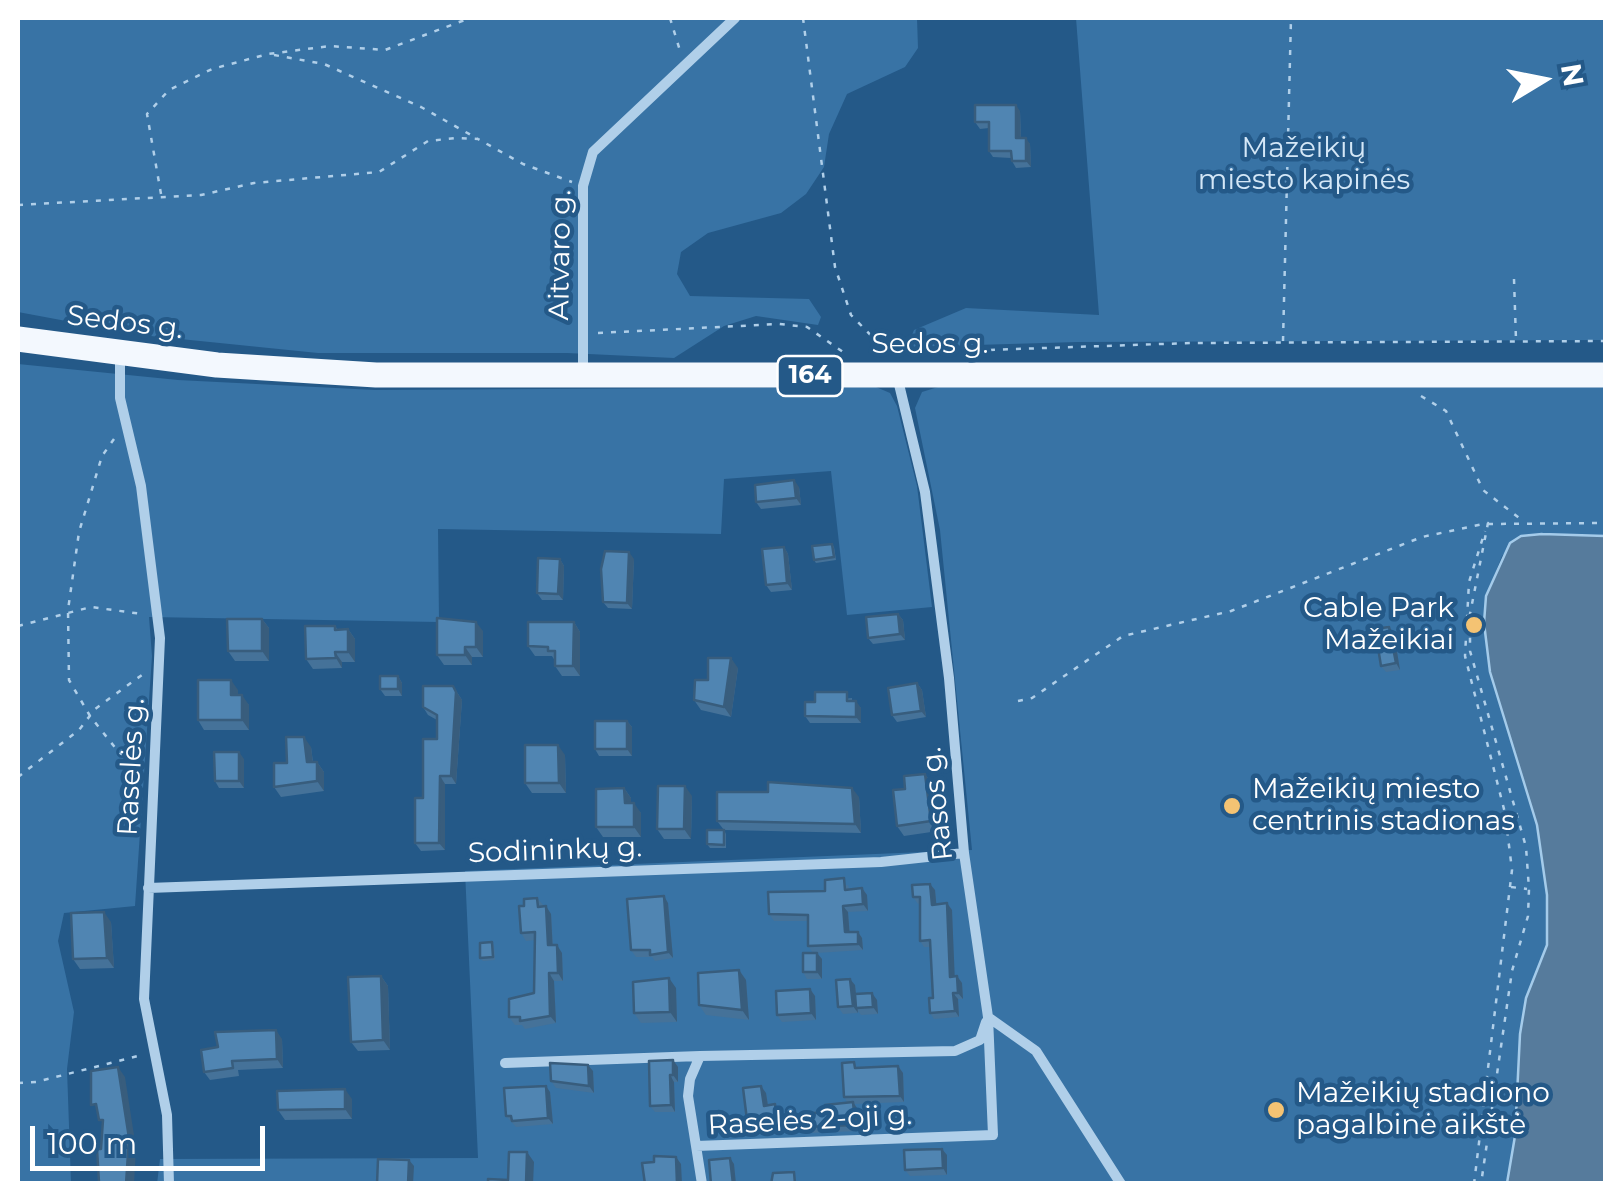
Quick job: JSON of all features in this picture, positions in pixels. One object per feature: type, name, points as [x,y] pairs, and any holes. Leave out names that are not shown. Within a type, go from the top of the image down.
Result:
[{"type":"main road","name":"Sedos g.","points":[[18,338],[120,354],[303,372],[583,376],[893,364],[1398,375],[1606,375]]},
{"type":"street","name":"Aitvaro g.","points":[[583,376],[583,186],[593,152],[736,18]]},
{"type":"street","name":"Raselės g.","points":[[120,354],[120,398],[141,486],[158,615],[144,999],[167,1115],[169,1184]]},
{"type":"street","name":"Rasos g.","points":[[893,364],[925,492],[949,678],[964,854],[988,1017],[994,1135],[960,1137]]},
{"type":"street","name":"Sodininkų g.","points":[[148,888],[881,862],[964,854]]},
{"type":"street","points":[[505,1063],[956,1050],[980,1040],[988,1017],[1036,1051],[1121,1184]]},
{"type":"street","points":[[696,1146],[688,1096],[700,1056]]},
{"type":"street","name":"Raselės 2-oji g.","points":[[702,1184],[696,1146],[960,1137]]},
{"type":"path","points":[[161,197],[147,114],[169,90],[212,69],[268,54],[330,46],[386,50],[470,18]]},
{"type":"path","points":[[670,18],[684,64]]},
{"type":"path","points":[[803,18],[835,266],[852,315],[893,364]]},
{"type":"path","points":[[1283,343],[1292,18]]},
{"type":"path","points":[[268,54],[324,64],[446,120],[523,164],[583,186]]},
{"type":"path","points":[[18,205],[201,195],[254,182],[379,172],[428,141],[478,139]]},
{"type":"path","points":[[1514,279],[1516,340]]},
{"type":"path","points":[[582,340],[593,334],[779,324],[807,327],[847,355]]},
{"type":"path","points":[[879,354],[893,364],[1283,343],[1606,341]]},
{"type":"path","points":[[1398,375],[1410,390],[1446,411],[1482,490],[1525,523]]},
{"type":"path","points":[[127,434],[112,440],[102,456],[79,532],[68,610],[69,680],[90,716],[145,785],[154,788]]},
{"type":"path","points":[[1018,701],[1032,698],[1123,636],[1231,611],[1422,537],[1488,524],[1606,523]]},
{"type":"path","points":[[1474,1184],[1511,887],[1512,848],[1464,656],[1468,582],[1488,524]]},
{"type":"path","points":[[1480,1184],[1512,971],[1528,916],[1529,889],[1526,847],[1470,650],[1470,614],[1488,524]]},
{"type":"path","points":[[18,626],[91,607],[158,615]]},
{"type":"path","points":[[18,777],[159,662]]},
{"type":"path","points":[[1511,887],[1529,889]]},
{"type":"path","points":[[1500,969],[1512,971]]},
{"type":"path","points":[[18,1083],[52,1079],[153,1052]]},
{"type":"path","points":[[1485,1091],[1494,1092]]},
{"type":"path","points":[[1478,1143],[1486,1144]]},
{"type":"green space","points":[[18,18],[917,18],[918,48],[905,67],[847,94],[829,134],[824,167],[806,194],[781,213],[708,233],[681,252],[677,274],[690,296],[809,299],[821,317],[818,325],[756,316],[724,326],[674,358],[567,353],[318,353],[141,335],[18,312]]},
{"type":"green space","name":"Mažeikių miesto kapinės","points":[[1076,18],[1605,18],[1605,340],[1078,342],[907,347],[914,330],[966,308],[1099,315]]},
{"type":"green space","points":[[18,364],[178,380],[375,390],[876,387],[890,393],[897,406],[917,486],[932,607],[847,615],[831,471],[724,479],[721,534],[438,529],[439,622],[149,617],[152,656],[135,906],[64,913],[58,941],[74,1012],[67,1069],[71,1183],[18,1183]]},
{"type":"green space","points":[[938,387],[1605,387],[1605,536],[1521,536],[1502,556],[1486,596],[1484,623],[1490,672],[1537,825],[1547,895],[1547,945],[1526,998],[1520,1034],[1515,1136],[1507,1183],[157,1184],[160,1159],[478,1158],[465,871],[972,850],[940,530],[915,408],[922,392]]},
{"type":"shaded area","points":[[1521,536],[1605,536],[1605,1183],[1507,1183],[1515,1136],[1520,1034],[1526,998],[1547,945],[1547,895],[1537,825],[1490,672],[1484,623],[1486,596],[1510,543]]},
{"type":"building","points":[[975,105],[1016,105],[1016,138],[1026,138],[1026,161],[1012,161],[1011,151],[989,151],[989,122],[975,122]]},
{"type":"building","points":[[794,480],[796,498],[756,502],[755,485]]},
{"type":"building","points":[[832,544],[834,557],[814,560],[812,546]]},
{"type":"building","points":[[784,547],[787,583],[766,585],[762,549]]},
{"type":"building","points":[[605,551],[629,552],[627,603],[603,602],[601,569]]},
{"type":"building","points":[[538,558],[560,559],[558,594],[537,593]]},
{"type":"building","points":[[898,614],[900,634],[868,638],[866,617]]},
{"type":"building","points":[[437,618],[476,622],[476,647],[465,647],[465,655],[437,655]]},
{"type":"building","points":[[227,619],[262,619],[262,651],[228,651]]},
{"type":"building","points":[[528,622],[574,622],[573,666],[555,666],[555,651],[528,646]]},
{"type":"building","points":[[305,626],[348,629],[348,652],[335,652],[336,658],[306,659]]},
{"type":"building","points":[[1389,627],[1396,663],[1381,666],[1375,629]]},
{"type":"building","points":[[708,658],[731,658],[724,707],[694,700],[695,680],[708,680]]},
{"type":"building","points":[[380,676],[398,676],[398,689],[380,689]]},
{"type":"building","points":[[198,680],[231,680],[231,695],[242,695],[242,720],[198,720]]},
{"type":"building","points":[[917,683],[921,711],[892,715],[888,688]]},
{"type":"building","points":[[423,686],[453,686],[456,692],[451,776],[440,776],[439,843],[415,843],[415,798],[423,798],[423,739],[437,739],[437,715],[423,707]]},
{"type":"building","points":[[815,692],[847,692],[847,701],[856,701],[856,717],[805,716],[805,702],[815,702]]},
{"type":"building","points":[[595,721],[627,721],[627,749],[595,749]]},
{"type":"building","points":[[286,737],[304,737],[307,762],[317,762],[317,781],[274,787],[274,763],[287,763]]},
{"type":"building","points":[[525,745],[558,745],[559,783],[525,783]]},
{"type":"building","points":[[214,752],[239,752],[239,781],[215,781]]},
{"type":"building","points":[[925,774],[931,821],[897,826],[893,790],[905,789],[904,776]]},
{"type":"building","points":[[768,782],[852,788],[855,824],[717,821],[717,792],[768,792]]},
{"type":"building","points":[[658,786],[685,786],[684,829],[657,829]]},
{"type":"building","points":[[624,788],[625,803],[634,803],[634,827],[596,827],[596,789]]},
{"type":"building","points":[[707,830],[724,830],[724,845],[707,844]]},
{"type":"building","points":[[844,878],[845,890],[862,888],[863,904],[843,906],[845,932],[858,932],[858,944],[808,946],[808,915],[769,914],[768,892],[825,891],[825,880]]},
{"type":"building","points":[[930,884],[932,905],[947,903],[950,977],[957,976],[958,993],[953,993],[955,1011],[930,1013],[930,940],[920,941],[920,897],[913,897],[912,885]]},
{"type":"building","points":[[664,896],[668,952],[650,955],[650,950],[631,950],[627,899]]},
{"type":"building","points":[[537,898],[538,907],[546,906],[548,945],[557,945],[558,973],[549,973],[550,1016],[520,1021],[520,1017],[509,1017],[509,999],[534,993],[535,932],[521,933],[519,906],[524,906],[524,899]]},
{"type":"building","points":[[104,912],[107,958],[73,959],[71,913]]},
{"type":"building","points":[[492,942],[493,957],[480,958],[480,943]]},
{"type":"building","points":[[803,953],[817,953],[817,972],[803,972]]},
{"type":"building","points":[[739,970],[742,1010],[699,1005],[698,973]]},
{"type":"building","points":[[381,976],[383,1040],[351,1042],[348,977]]},
{"type":"building","points":[[669,978],[670,1012],[634,1013],[633,982]]},
{"type":"building","points":[[850,979],[853,1006],[838,1007],[836,980]]},
{"type":"building","points":[[810,989],[811,1013],[777,1015],[776,991]]},
{"type":"building","points":[[872,993],[873,1007],[856,1008],[855,994]]},
{"type":"building","points":[[276,1030],[277,1059],[232,1061],[233,1068],[204,1072],[201,1050],[218,1047],[215,1032]]},
{"type":"building","points":[[673,1060],[671,1105],[650,1106],[649,1061]]},
{"type":"building","points":[[854,1062],[855,1068],[898,1066],[900,1096],[844,1097],[842,1063]]},
{"type":"building","points":[[550,1063],[588,1065],[589,1086],[551,1081]]},
{"type":"building","points":[[118,1067],[129,1138],[126,1184],[99,1182],[97,1149],[101,1149],[103,1120],[99,1120],[96,1104],[91,1105],[91,1071]]},
{"type":"building","points":[[546,1086],[548,1118],[512,1121],[511,1116],[506,1116],[504,1088]]},
{"type":"building","points":[[761,1086],[764,1106],[775,1104],[777,1126],[748,1128],[743,1088]]},
{"type":"building","points":[[345,1089],[345,1109],[278,1110],[277,1091]]},
{"type":"building","points":[[853,1102],[855,1125],[804,1127],[802,1114],[826,1112],[825,1105]]},
{"type":"building","points":[[942,1149],[943,1168],[905,1170],[904,1150]]},
{"type":"building","points":[[509,1152],[527,1152],[526,1184],[488,1184],[488,1179],[508,1180]]},
{"type":"building","points":[[654,1156],[676,1157],[677,1184],[645,1184],[642,1163],[654,1162]]},
{"type":"building","points":[[730,1158],[733,1184],[711,1184],[709,1160]]},
{"type":"building","points":[[378,1159],[409,1160],[408,1184],[377,1184]]},
{"type":"building","points":[[794,1172],[795,1184],[771,1184],[773,1173]]},
{"type":"waterway","points":[[1606,96],[1606,162]]},
{"type":"place","name":"Cable Park Mažeikiai","points":[[1474,625]]},
{"type":"place","name":"Mažeikių miesto centrinis stadionas","points":[[1232,806]]},
{"type":"place","name":"Mažeikių stadiono pagalbinė aikštė","points":[[1276,1110]]}]
